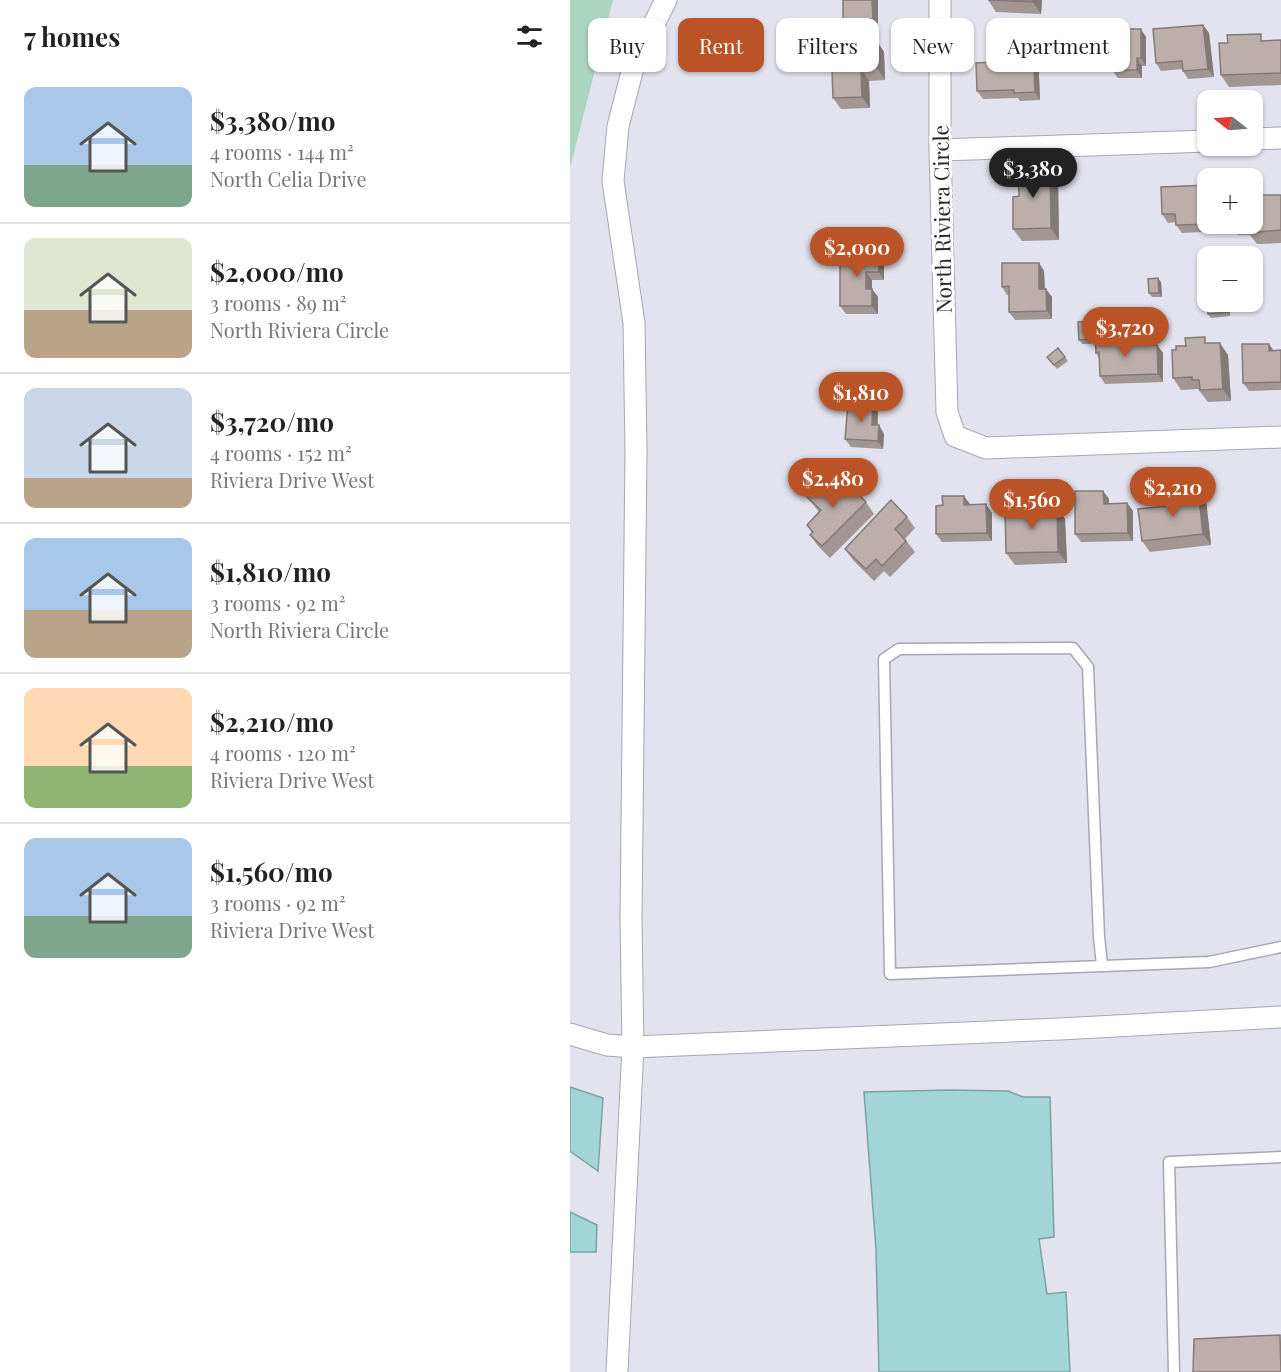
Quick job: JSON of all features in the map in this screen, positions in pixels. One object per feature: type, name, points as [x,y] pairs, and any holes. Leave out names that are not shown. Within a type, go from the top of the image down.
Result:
[{"type":"street","points":[[617,1372],[633,1047],[631,919],[636,451],[634,323],[613,182],[618,126],[634,64],[666,0]]},
{"type":"street","name":"North Riviera Circle","points":[[940,0],[940,150],[947,412],[955,436],[986,447],[1281,437]]},
{"type":"street","points":[[1263,139],[1281,138]]},
{"type":"street","points":[[940,150],[1197,141]]},
{"type":"street","points":[[570,1034],[607,1045],[633,1047],[1281,1017]]},
{"type":"lane","points":[[1102,965],[1088,667],[1073,648],[899,649],[884,659],[890,974],[1209,962],[1281,947]]},
{"type":"lane","points":[[1174,1372],[1169,1162],[1281,1157]]},
{"type":"shaded area","points":[[570,0],[613,0],[608,18],[588,18],[588,72],[595,72],[570,168]]},
{"type":"shaded area","points":[[570,1087],[603,1098],[598,1171],[570,1151]]},
{"type":"shaded area","points":[[1008,1091],[1023,1097],[1050,1097],[1054,1237],[1039,1239],[1047,1294],[1066,1292],[1070,1372],[879,1372],[876,1249],[864,1092]]},
{"type":"shaded area","points":[[570,1212],[597,1225],[596,1252],[570,1252]]},
{"type":"building","points":[[843,0],[872,0],[873,18],[843,18]]},
{"type":"building","points":[[988,0],[1033,0],[1033,2]]},
{"type":"building","points":[[1203,25],[1208,69],[1183,71],[1182,61],[1156,63],[1153,29]]},
{"type":"building","points":[[1130,29],[1141,29],[1141,58],[1137,58],[1137,70],[1130,70]]},
{"type":"building","points":[[1261,34],[1261,41],[1281,40],[1281,73],[1221,75],[1219,43],[1228,43],[1227,35]]},
{"type":"building","points":[[986,62],[986,72],[1034,72],[1035,92],[977,91],[976,63]]},
{"type":"building","points":[[832,72],[861,72],[862,97],[833,98]]},
{"type":"building","points":[[1050,166],[1051,228],[1013,229],[1013,197],[1019,196],[1018,167]]},
{"type":"building","points":[[1197,185],[1197,224],[1176,225],[1175,214],[1162,214],[1161,187]]},
{"type":"building","points":[[1263,195],[1281,195],[1281,230],[1263,232]]},
{"type":"building","points":[[878,252],[879,272],[866,272],[866,289],[872,289],[872,306],[840,306],[840,253]]},
{"type":"building","points":[[1002,263],[1039,263],[1039,289],[1046,289],[1047,311],[1009,312],[1009,286],[1002,287]]},
{"type":"building","points":[[1158,278],[1159,293],[1149,293],[1148,279]]},
{"type":"building","points":[[1088,321],[1089,339],[1079,340],[1078,322]]},
{"type":"building","points":[[1095,333],[1112,333],[1113,345],[1157,345],[1158,374],[1100,376]]},
{"type":"building","points":[[1205,337],[1205,343],[1220,343],[1223,389],[1200,390],[1199,380],[1192,380],[1192,377],[1173,378],[1172,350],[1176,350],[1176,346],[1186,346],[1185,338]]},
{"type":"building","points":[[1242,344],[1269,344],[1269,351],[1281,350],[1281,382],[1243,383]]},
{"type":"building","points":[[1058,348],[1065,357],[1054,365],[1047,357]]},
{"type":"building","points":[[848,403],[873,404],[872,425],[879,425],[878,441],[845,439]]},
{"type":"building","points":[[828,477],[841,489],[847,483],[866,502],[822,546],[810,535],[813,532],[807,525],[821,510],[807,497]]},
{"type":"building","points":[[1198,489],[1203,534],[1142,541],[1138,509],[1176,505],[1175,491]]},
{"type":"building","points":[[1075,491],[1103,491],[1104,504],[1127,503],[1128,533],[1075,534]]},
{"type":"building","points":[[942,496],[964,496],[964,505],[986,504],[987,533],[936,534],[936,506],[943,505]]},
{"type":"building","points":[[891,500],[907,517],[895,529],[906,541],[882,566],[876,559],[866,569],[845,549]]},
{"type":"building","points":[[1057,507],[1058,552],[1006,553],[1005,509]]},
{"type":"building","points":[[1280,1335],[1281,1372],[1193,1372],[1194,1339]]}]
